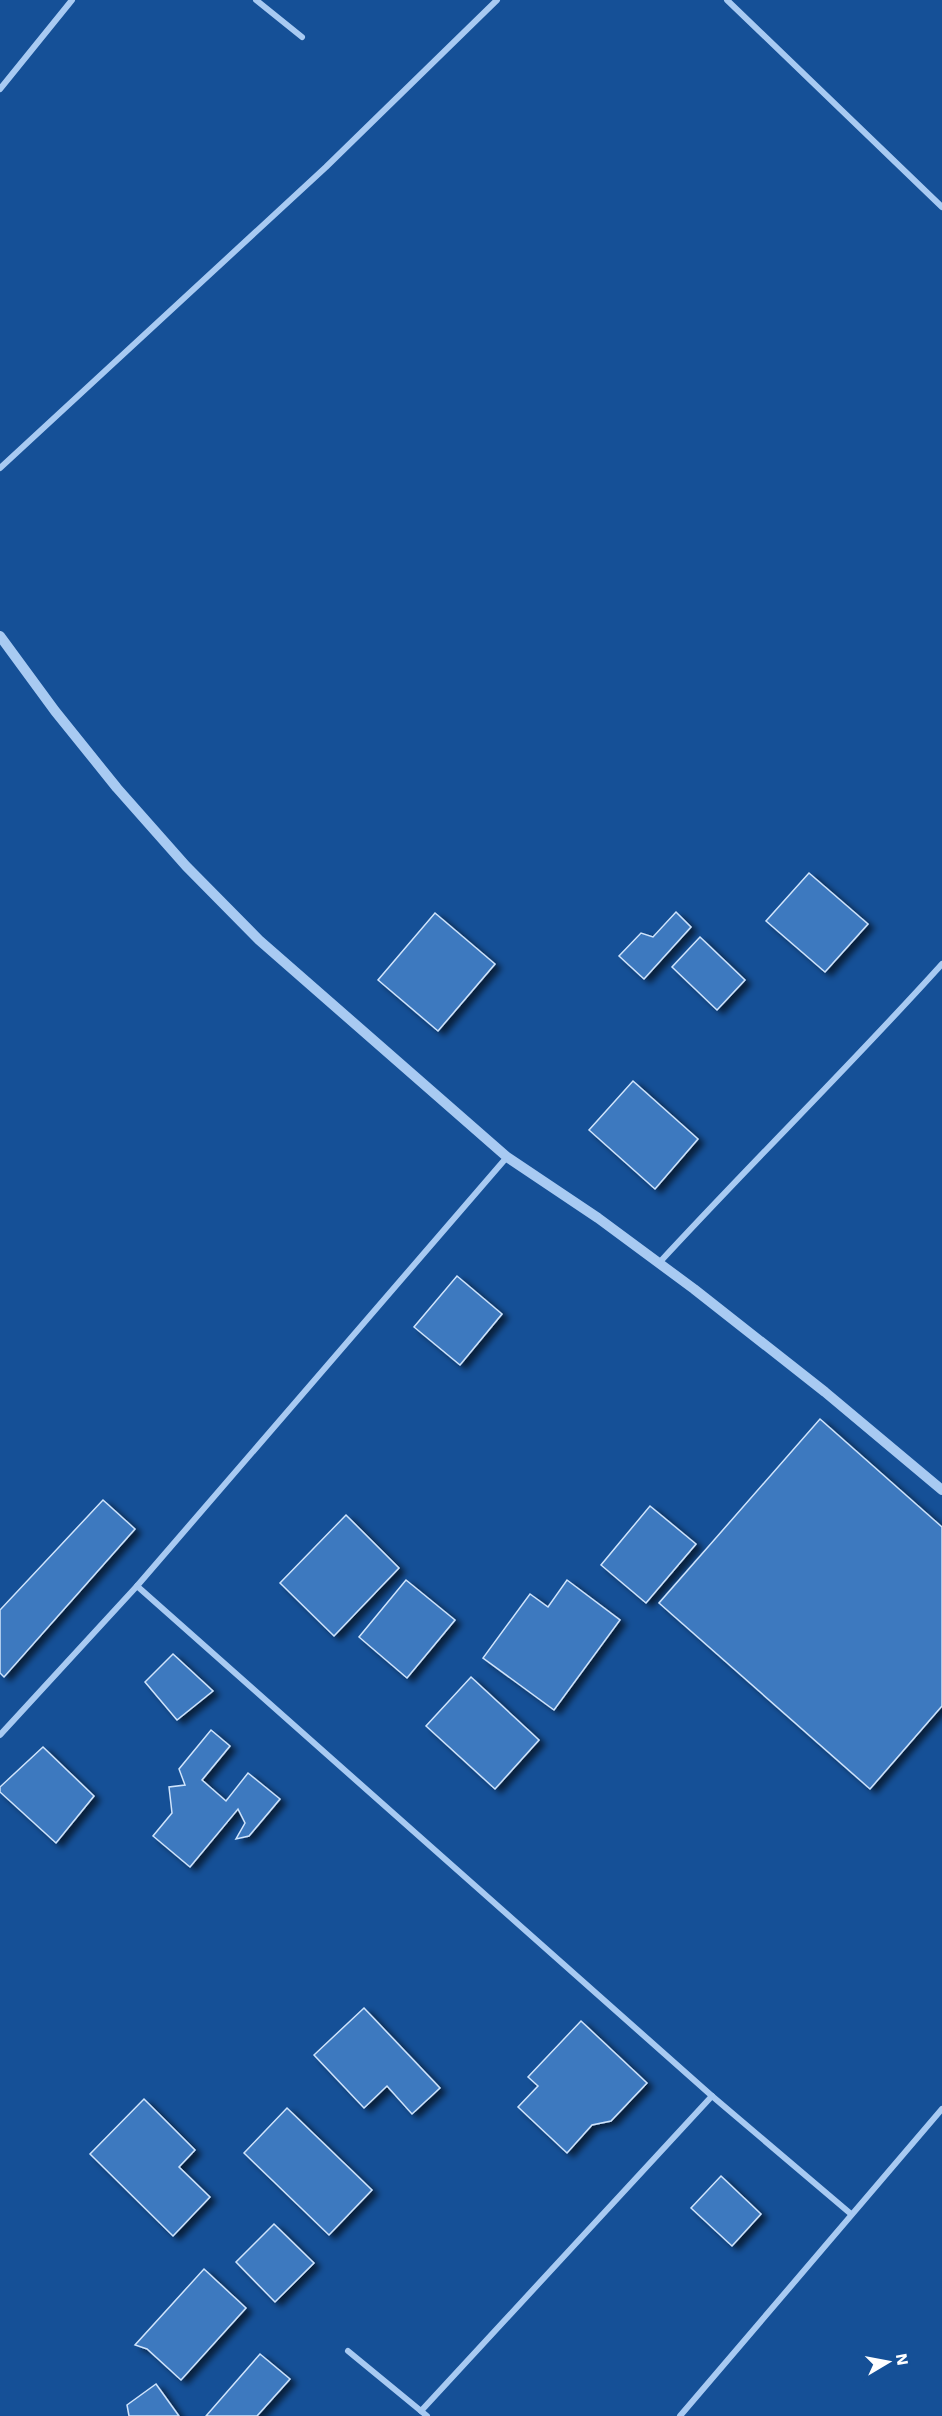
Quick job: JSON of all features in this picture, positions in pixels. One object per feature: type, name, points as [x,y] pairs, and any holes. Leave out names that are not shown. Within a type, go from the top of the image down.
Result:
[{"type":"street","points":[[0,89],[72,0]]},
{"type":"street","points":[[256,0],[302,38]]},
{"type":"street","points":[[0,468],[317,174],[497,0]]},
{"type":"street","points":[[727,0],[942,207]]},
{"type":"street","points":[[0,636],[55,711],[117,788],[186,866],[259,940],[507,1157],[598,1218],[659,1263],[825,1392],[942,1490]]},
{"type":"street","points":[[659,1263],[764,1150],[861,1054],[942,964]]},
{"type":"street","points":[[0,1735],[137,1586],[507,1157]]},
{"type":"street","points":[[137,1586],[712,2096],[851,2214]]},
{"type":"street","points":[[348,2351],[424,2414],[712,2096]]},
{"type":"street","points":[[680,2416],[942,2109]]},
{"type":"building","points":[[809,873],[868,924],[825,972],[766,921]]},
{"type":"building","points":[[676,912],[691,927],[644,979],[619,956],[641,933],[653,937]]},
{"type":"building","points":[[435,913],[495,964],[438,1031],[378,980]]},
{"type":"building","points":[[700,937],[745,980],[717,1010],[672,967]]},
{"type":"building","points":[[633,1081],[698,1139],[655,1189],[589,1130]]},
{"type":"building","points":[[457,1276],[502,1314],[460,1365],[414,1327]]},
{"type":"building","points":[[820,1419],[942,1527],[942,1706],[870,1789],[659,1603]]},
{"type":"building","points":[[103,1500],[135,1529],[4,1677],[0,1673],[0,1610]]},
{"type":"building","points":[[650,1506],[696,1544],[646,1603],[601,1565]]},
{"type":"building","points":[[346,1515],[399,1568],[334,1636],[280,1583]]},
{"type":"building","points":[[406,1580],[455,1620],[407,1678],[359,1637]]},
{"type":"building","points":[[567,1580],[620,1620],[554,1710],[483,1658],[530,1594],[548,1607]]},
{"type":"building","points":[[173,1654],[213,1691],[177,1720],[145,1682]]},
{"type":"building","points":[[471,1677],[539,1740],[495,1789],[426,1726]]},
{"type":"building","points":[[211,1730],[230,1746],[202,1780],[226,1801],[248,1773],[280,1799],[249,1836],[236,1839],[245,1823],[238,1809],[190,1867],[153,1836],[172,1813],[169,1787],[185,1785],[179,1769]]},
{"type":"building","points":[[43,1747],[94,1796],[56,1843],[0,1792],[0,1787]]},
{"type":"building","points":[[364,2008],[440,2088],[412,2114],[387,2086],[364,2108],[314,2055]]},
{"type":"building","points":[[581,2021],[647,2083],[611,2121],[592,2125],[567,2153],[518,2107],[538,2086],[528,2077]]},
{"type":"building","points":[[144,2099],[195,2150],[179,2167],[210,2197],[173,2236],[90,2154]]},
{"type":"building","points":[[287,2108],[372,2190],[329,2235],[244,2153]]},
{"type":"building","points":[[721,2176],[761,2214],[732,2246],[691,2208]]},
{"type":"building","points":[[274,2224],[314,2263],[275,2302],[236,2262]]},
{"type":"building","points":[[204,2269],[246,2308],[181,2380],[147,2349],[135,2345]]},
{"type":"building","points":[[260,2354],[290,2379],[257,2416],[206,2416]]},
{"type":"building","points":[[156,2384],[179,2416],[129,2416],[127,2405]]}]
